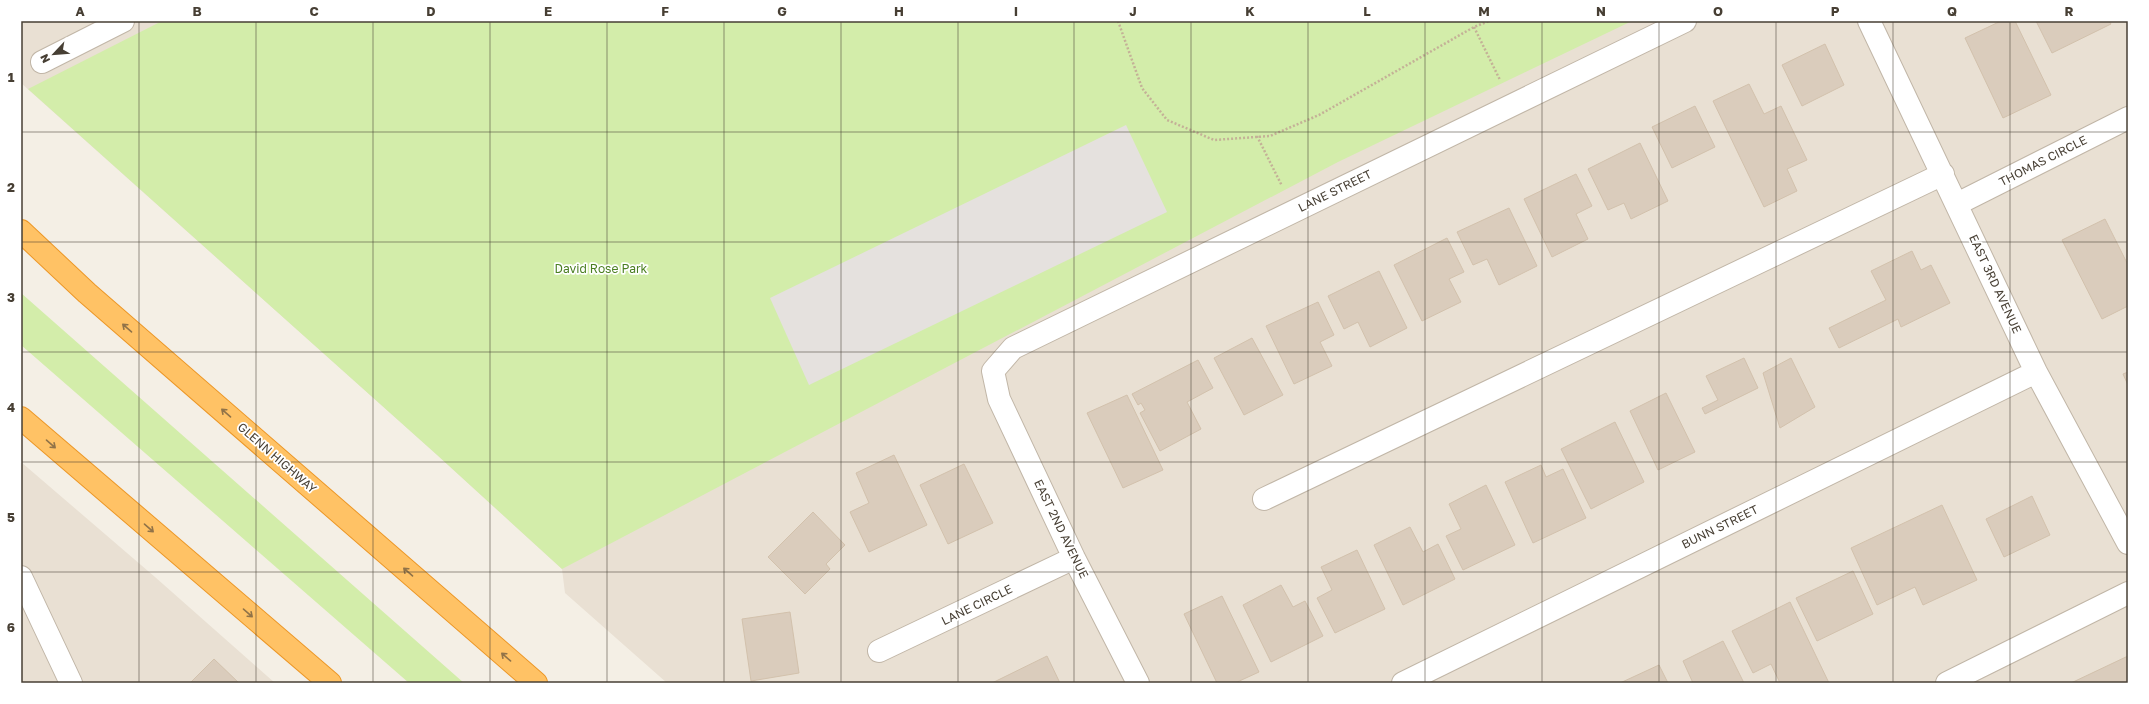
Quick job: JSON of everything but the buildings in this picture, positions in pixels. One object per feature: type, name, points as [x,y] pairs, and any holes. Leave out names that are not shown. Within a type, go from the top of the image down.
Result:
[{"type":"highway","name":"GLENN HIGHWAY","points":[[21,231],[87,293],[536,683]]},
{"type":"highway","points":[[21,418],[330,683]]},
{"type":"street","points":[[42,62],[123,21]]},
{"type":"street","name":"LANE STREET","points":[[992,371],[1013,348],[1685,21]]},
{"type":"street","name":"EAST 3RD AVENUE","points":[[1869,21],[2036,372],[2127,538]]},
{"type":"street","name":"THOMAS CIRCLE","points":[[1957,204],[2128,118]]},
{"type":"street","points":[[1264,499],[1943,174]]},
{"type":"street","name":"EAST 2ND AVENUE","points":[[992,371],[999,399],[1074,558],[1138,683]]},
{"type":"street","name":"BUNN STREET","points":[[1403,683],[2036,372]]},
{"type":"street","name":"LANE CIRCLE","points":[[880,651],[1074,558]]},
{"type":"street","points":[[21,577],[71,683]]},
{"type":"street","points":[[1947,683],[2128,593]]},
{"type":"path","points":[[1118,21],[1142,88],[1167,120],[1214,140],[1270,136],[1319,115],[1474,27],[1489,21]]},
{"type":"path","points":[[1474,27],[1512,105]]},
{"type":"path","points":[[1257,136],[1295,210]]},
{"type":"shaded area","points":[[21,21],[2128,21],[2128,683],[667,683],[565,593],[562,569],[436,454],[21,83]]},
{"type":"shaded area","points":[[1126,125],[1167,212],[809,385],[770,298]]},
{"type":"shaded area","points":[[21,462],[155,577],[275,683],[21,683]]},
{"type":"green space","name":"David Rose Park","points":[[162,21],[1632,21],[1338,162],[562,569],[436,454],[28,89]]},
{"type":"green space","points":[[21,293],[464,683],[409,683],[21,345]]}]
